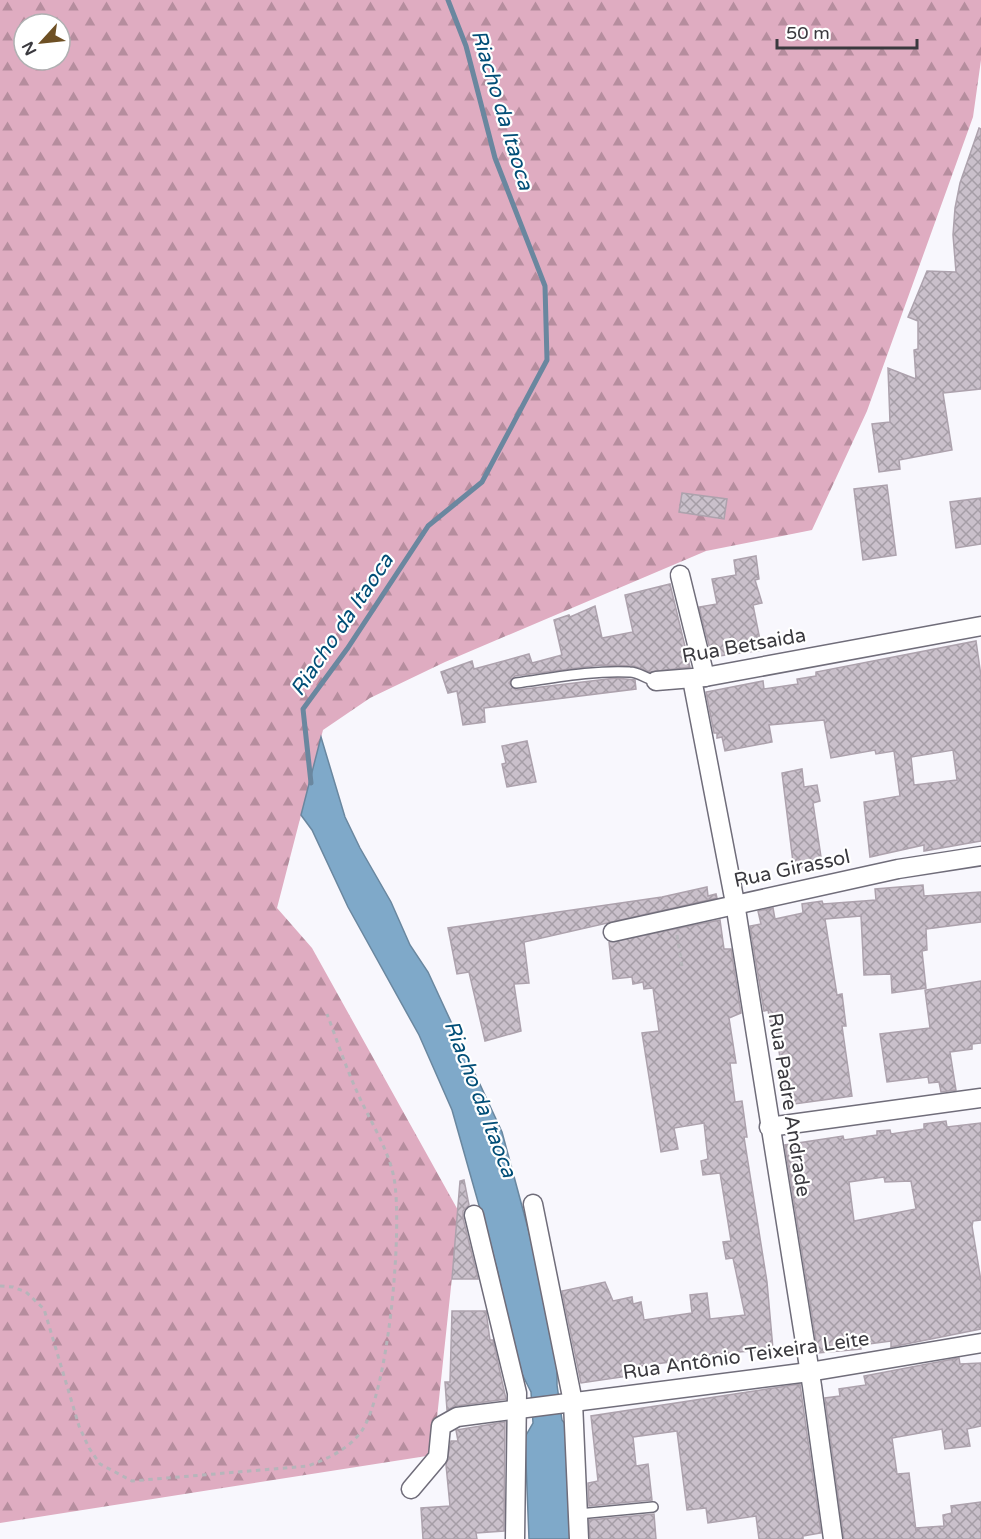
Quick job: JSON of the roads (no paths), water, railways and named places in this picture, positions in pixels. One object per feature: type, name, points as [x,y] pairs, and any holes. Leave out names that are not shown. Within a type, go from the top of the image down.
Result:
[{"type":"street","name":"Rua Padre Andrade","points":[[680,575],[735,903],[833,1539]]},
{"type":"street","name":"Rua Betsaida","points":[[656,681],[699,678],[981,626]]},
{"type":"street","name":"Rua Girassol","points":[[613,932],[735,903],[898,869],[981,856]]},
{"type":"street","points":[[769,1127],[981,1098]]},
{"type":"street","points":[[533,1204],[568,1402],[579,1539]]},
{"type":"street","points":[[474,1215],[521,1410],[515,1539]]},
{"type":"street","name":"Rua Antônio Teixeira Leite","points":[[411,1489],[438,1457],[441,1426],[458,1417],[809,1372],[981,1343]]},
{"type":"lane","name":"Rua Betsaida","points":[[516,683],[589,674],[633,672],[656,681]]},
{"type":"lane","points":[[578,1514],[653,1507]]},
{"type":"water","points":[[321,737],[345,817],[391,902],[410,945],[428,972],[502,1132],[557,1336],[557,1385],[562,1420],[571,1432],[571,1539],[529,1539],[525,1437],[533,1423],[531,1392],[519,1368],[497,1269],[452,1110],[419,1035],[348,907],[312,830],[301,815]]},
{"type":"waterway","name":"Riacho da Itaoca","points":[[311,783],[303,709],[347,649],[428,526],[482,482],[547,360],[545,286],[495,158],[466,46],[448,0]]}]
